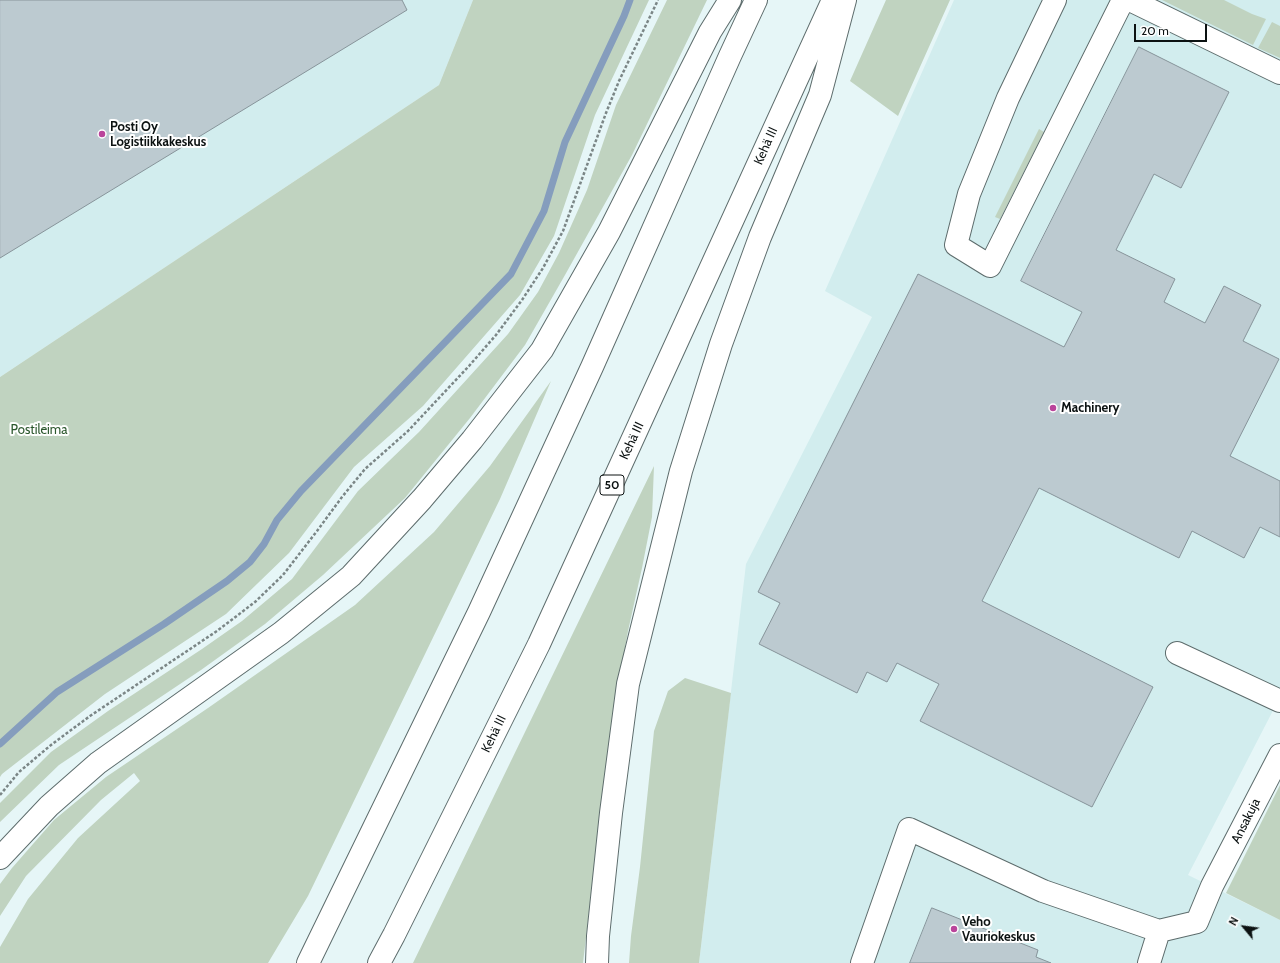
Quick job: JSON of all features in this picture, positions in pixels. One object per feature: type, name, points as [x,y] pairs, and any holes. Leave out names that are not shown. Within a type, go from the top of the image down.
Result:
[{"type":"main road","points":[[0,858],[49,806],[98,763],[281,633],[351,576],[422,499],[467,446],[542,350],[609,232],[710,32],[730,0]]},
{"type":"main road","points":[[308,963],[489,590],[592,367],[756,0]]},
{"type":"main road","name":"Kehä III","points":[[379,963],[539,644],[833,0]]},
{"type":"main road","points":[[597,963],[598,936],[611,813],[628,684],[681,471],[721,344],[760,237],[820,95],[845,0]]},
{"type":"main road","points":[[1055,0],[1008,98],[972,188],[956,245],[990,266],[1123,0]]},
{"type":"main road","points":[[1130,0],[1280,73]]},
{"type":"main road","points":[[1177,653],[1280,701]]},
{"type":"main road","name":"Ansakuja","points":[[1159,931],[1197,922],[1212,886],[1280,755]]},
{"type":"main road","points":[[862,963],[909,829],[1043,891],[1159,931],[1149,963]]},
{"type":"path","points":[[0,795],[19,772],[51,745],[90,716],[217,631],[255,602],[283,575],[365,469],[408,430],[469,366],[496,335],[543,268],[562,231],[619,81],[658,0]]},
{"type":"shaded area","points":[[0,0],[473,0],[439,85],[0,377]]},
{"type":"shaded area","points":[[954,0],[1280,0],[1280,697],[1188,875],[1280,920],[1280,963],[699,963],[746,564],[872,317],[825,291]]},
{"type":"green space","name":"Postileima","points":[[473,0],[649,0],[595,115],[554,236],[520,295],[423,406],[354,467],[289,553],[226,614],[105,694],[0,777],[0,377],[439,85]]},
{"type":"green space","points":[[667,0],[707,0],[632,155],[565,275],[525,345],[470,418],[405,498],[323,575],[265,624],[201,670],[59,765],[0,822],[0,803],[51,752],[108,711],[242,621],[292,579],[358,491],[419,432],[508,334],[538,292],[559,253],[587,190],[616,105]]},
{"type":"green space","points":[[886,0],[950,0],[898,116],[850,81]]},
{"type":"green space","points":[[1162,0],[1224,0],[1252,14],[1266,19],[1253,45]]},
{"type":"green space","points":[[1272,22],[1280,26],[1280,58],[1258,48]]},
{"type":"green space","points":[[1039,129],[1044,132],[1000,219],[995,217]]},
{"type":"green space","points":[[551,381],[500,499],[308,896],[268,963],[0,963],[0,947],[28,899],[78,838],[140,781],[134,773],[101,800],[26,876],[0,916],[0,884],[54,820],[106,777],[355,605],[434,532],[490,466]]},
{"type":"green space","points":[[654,466],[652,517],[628,631],[614,708],[583,963],[413,963]]},
{"type":"green space","points":[[685,678],[731,693],[699,963],[629,963],[654,731],[668,691]]},
{"type":"green space","points":[[1280,785],[1280,920],[1226,893]]},
{"type":"building","name":"Posti Oy Logistiikkakeskus","points":[[0,0],[402,0],[407,10],[0,258]]},
{"type":"building","name":"Machinery","points":[[1139,47],[1229,92],[1181,188],[1154,174],[1116,250],[1175,279],[1164,302],[1205,323],[1224,286],[1261,305],[1243,341],[1279,359],[1230,456],[1280,481],[1280,537],[1260,527],[1244,558],[1192,531],[1179,558],[1039,488],[982,601],[1153,687],[1092,807],[920,721],[939,684],[897,663],[887,682],[867,672],[857,693],[759,644],[780,603],[758,592],[918,274],[1064,347],[1082,312],[1021,281]]},
{"type":"building","name":"Veho Vauriokeskus","points":[[932,908],[1038,950],[1036,957],[1051,963],[910,963]]},
{"type":"waterway","points":[[0,744],[57,692],[164,624],[227,581],[250,562],[264,544],[277,520],[301,491],[511,274],[544,211],[565,142],[624,16],[630,0]]},
{"type":"place","name":"Posti Oy Logistiikkakeskus","points":[[102,134]]},
{"type":"place","name":"Machinery","points":[[1053,408]]},
{"type":"place","name":"Veho Vauriokeskus","points":[[954,929]]}]
